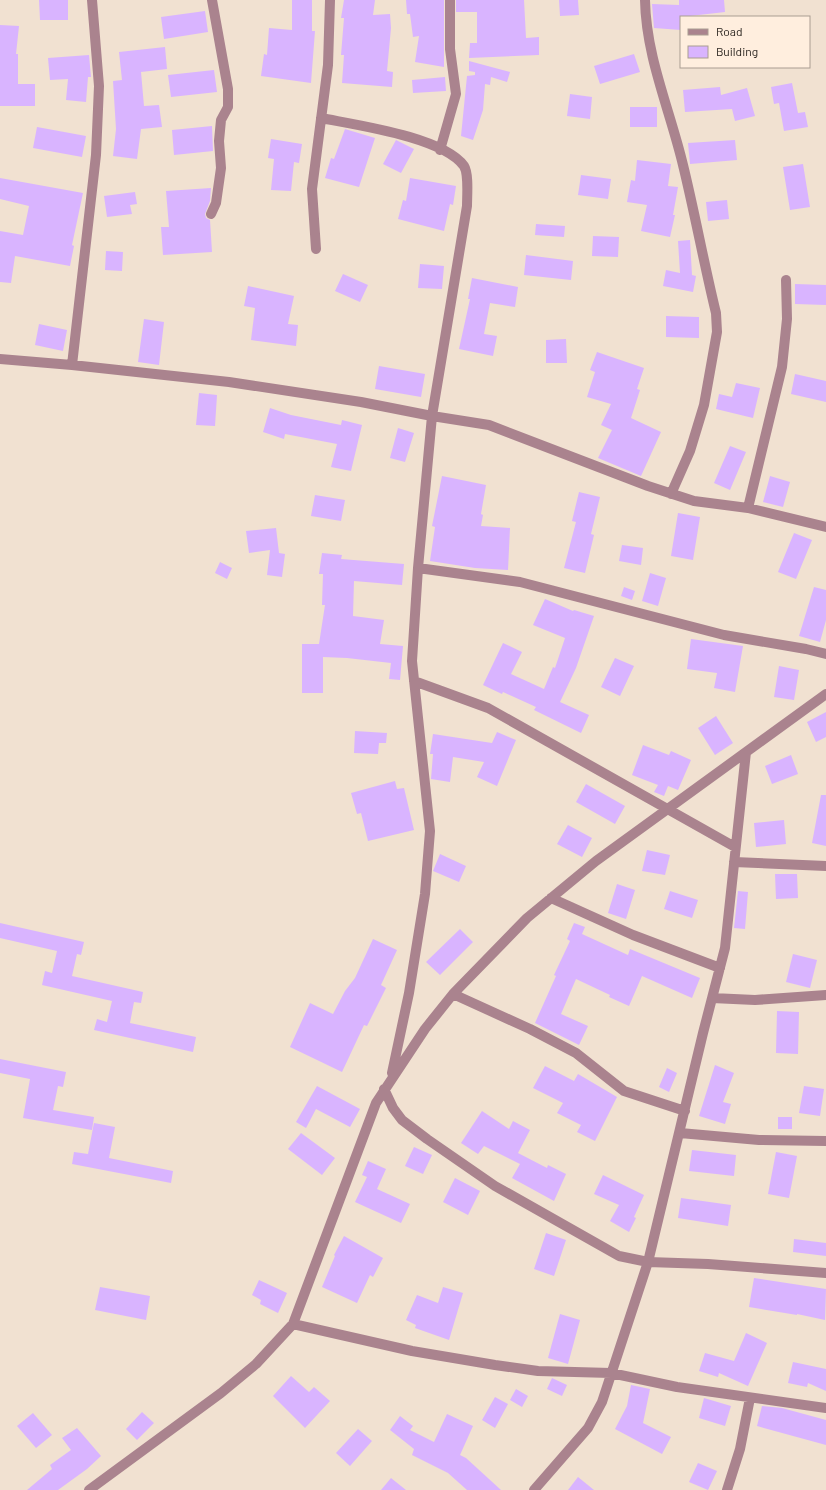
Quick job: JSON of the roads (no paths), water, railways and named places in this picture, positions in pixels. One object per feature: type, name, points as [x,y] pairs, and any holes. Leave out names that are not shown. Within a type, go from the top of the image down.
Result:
[{"type":"street","points":[[72,365],[96,155],[99,86],[92,0]]},
{"type":"street","points":[[211,214],[216,203],[221,168],[219,141],[221,120],[228,106],[228,89],[212,0]]},
{"type":"street","points":[[316,249],[312,189],[328,65],[330,0]]},
{"type":"street","points":[[440,150],[456,94],[450,49],[450,0]]},
{"type":"street","points":[[645,0],[645,18],[656,73],[683,165],[716,313],[717,332],[704,406],[690,450],[671,494]]},
{"type":"street","points":[[321,118],[415,138],[455,158],[464,167],[467,184],[467,206],[432,416],[418,568],[412,661],[430,831],[425,894],[391,1079]]},
{"type":"street","points":[[748,508],[782,367],[787,319],[786,280]]},
{"type":"street","points":[[0,359],[72,365],[229,382],[361,402],[432,416],[489,425],[671,494],[694,501],[748,508],[826,527]]},
{"type":"street","points":[[418,568],[520,582],[724,635],[806,649],[826,654]]},
{"type":"street","points":[[414,681],[488,708],[735,847]]},
{"type":"street","points":[[89,1490],[221,1393],[256,1364],[293,1324],[316,1267],[352,1164],[376,1103],[425,1029],[453,994],[527,918],[596,861],[826,694]]},
{"type":"street","points":[[534,1490],[588,1428],[602,1402],[648,1262],[725,948],[746,752]]},
{"type":"street","points":[[734,862],[826,866]]},
{"type":"street","points":[[551,898],[633,935],[720,968]]},
{"type":"street","points":[[453,994],[530,1029],[576,1053],[624,1091],[685,1111]]},
{"type":"street","points":[[712,998],[754,1000],[826,995]]},
{"type":"street","points":[[384,1089],[392,1108],[402,1120],[427,1139],[495,1186],[619,1256],[648,1262],[708,1264],[826,1273]]},
{"type":"street","points":[[680,1133],[760,1140],[826,1141]]},
{"type":"street","points":[[293,1324],[412,1351],[495,1365],[538,1371],[611,1373],[677,1387],[826,1408]]},
{"type":"street","points":[[727,1490],[740,1449],[750,1398]]}]
